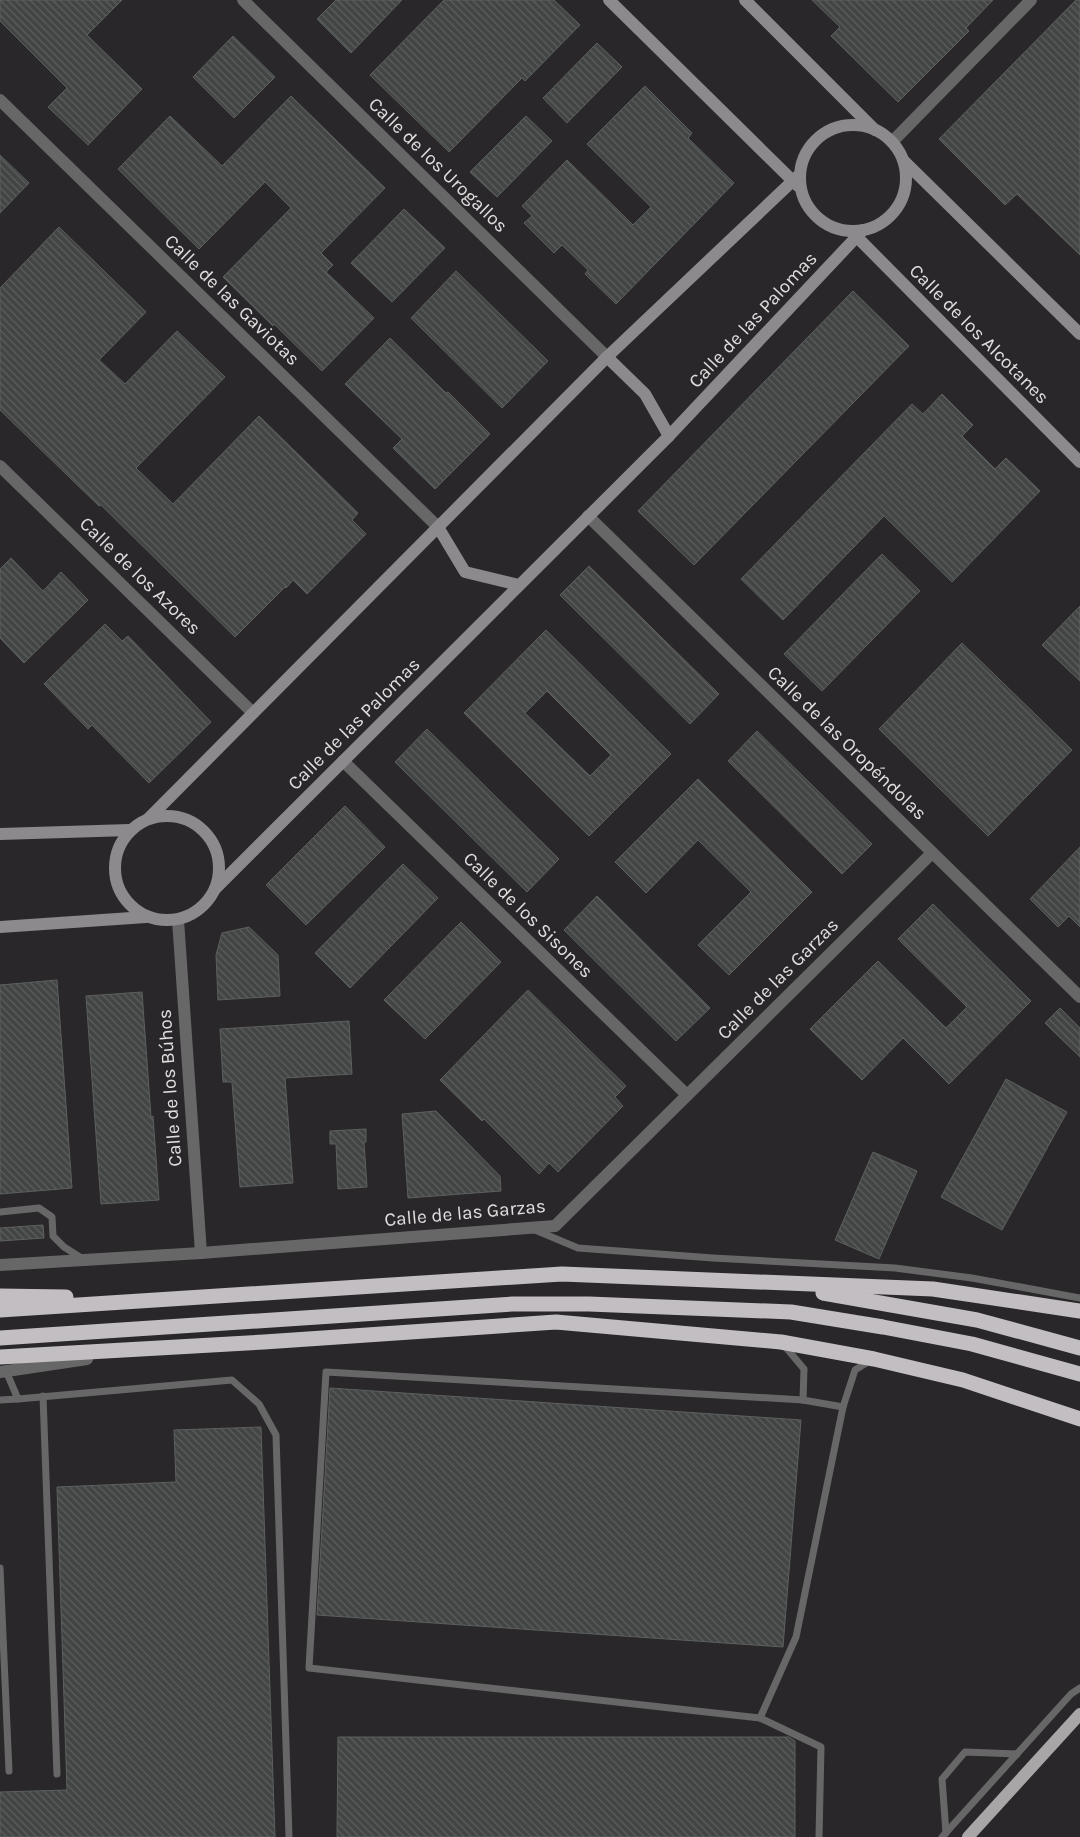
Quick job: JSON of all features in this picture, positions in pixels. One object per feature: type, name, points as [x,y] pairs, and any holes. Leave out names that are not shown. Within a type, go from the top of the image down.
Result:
[{"type":"highway","points":[[0,1310],[562,1274],[933,1289],[1080,1311]]},
{"type":"highway","points":[[756,1282],[905,1306],[977,1320],[1080,1348]]},
{"type":"highway","points":[[0,1296],[53,1296],[104,1302]]},
{"type":"highway","points":[[0,1338],[513,1304],[589,1304],[791,1312],[972,1344],[1080,1374]]},
{"type":"highway","points":[[0,1357],[264,1342],[556,1322],[781,1342],[874,1359],[963,1380],[1080,1420]]},
{"type":"main road","points":[[968,1837],[1080,1714]]},
{"type":"street","name":"Calle de los Urogallos","points":[[243,0],[607,357]]},
{"type":"street","points":[[609,0],[797,181],[802,196],[814,215],[831,227],[858,233],[872,228],[890,217],[902,200],[906,180],[903,160]]},
{"type":"street","points":[[745,0],[876,130],[892,142],[903,160],[1080,334]]},
{"type":"street","points":[[892,142],[1031,0]]},
{"type":"street","name":"Calle de las Gaviotas","points":[[0,100],[438,527]]},
{"type":"street","points":[[148,819],[165,815],[183,818],[198,826],[211,838],[218,854],[220,872],[215,889],[206,903],[193,914],[178,920],[161,921],[146,917],[131,907],[121,894],[115,878],[115,860],[120,844],[130,830],[148,819],[607,357],[797,181],[804,155],[817,138],[835,128],[855,125],[876,130]]},
{"type":"street","name":"Calle de las Palomas","points":[[215,889],[669,436],[858,233]]},
{"type":"street","name":"Calle de los Alcotanes","points":[[858,233],[1080,462]]},
{"type":"street","points":[[607,357],[645,394],[669,436]]},
{"type":"street","name":"Calle de los Azores","points":[[0,466],[253,713]]},
{"type":"street","name":"Calle de las Oropéndolas","points":[[588,516],[1080,997]]},
{"type":"street","points":[[438,527],[465,572],[519,585]]},
{"type":"street","name":"Calle de los Sisones","points":[[343,761],[687,1096]]},
{"type":"street","points":[[0,834],[130,830]]},
{"type":"street","name":"Calle de las Garzas","points":[[0,1266],[555,1226],[932,853]]},
{"type":"street","points":[[0,927],[146,917]]},
{"type":"street","name":"Calle de los Búhos","points":[[178,920],[200,1253]]},
{"type":"street","points":[[3,1372],[64,1361],[264,1342]]},
{"type":"lane","points":[[0,1212],[40,1208],[52,1217],[54,1236],[64,1247],[86,1260]]},
{"type":"lane","points":[[529,1227],[578,1248],[894,1268],[972,1278],[1080,1298]]},
{"type":"lane","points":[[781,1342],[804,1369],[803,1400]]},
{"type":"lane","points":[[760,1718],[796,1638],[842,1407],[855,1370],[874,1359]]},
{"type":"lane","points":[[3,1372],[18,1399]]},
{"type":"lane","points":[[819,1837],[821,1747],[760,1718],[309,1668],[326,1372],[803,1400],[842,1407]]},
{"type":"lane","points":[[0,1400],[232,1380],[259,1404],[276,1435],[289,1837]]},
{"type":"lane","points":[[43,1396],[57,1774]]},
{"type":"lane","points":[[0,1568],[9,1771]]},
{"type":"lane","points":[[944,1835],[1071,1694],[1080,1688]]},
{"type":"lane","points":[[944,1835],[942,1779],[965,1752],[1017,1754]]},
{"type":"building","points":[[0,0],[122,0],[87,35],[142,89],[88,145],[48,107],[67,88],[0,21]]},
{"type":"building","points":[[336,0],[402,0],[351,53],[317,19]]},
{"type":"building","points":[[444,0],[554,0],[580,25],[525,81],[522,78],[449,152],[370,75]]},
{"type":"building","points":[[812,0],[993,0],[966,28],[969,31],[898,102],[831,36],[840,27]]},
{"type":"building","points":[[1076,0],[1080,0],[1080,255],[1017,194],[1005,205],[939,139]]},
{"type":"building","points":[[233,36],[275,77],[234,118],[193,77]]},
{"type":"building","points":[[597,43],[622,67],[567,123],[543,98]]},
{"type":"building","points":[[645,86],[692,133],[688,138],[734,183],[616,304],[585,274],[588,270],[562,245],[554,253],[524,223],[532,216],[522,206],[567,160],[633,225],[651,207],[587,144]]},
{"type":"building","points":[[291,96],[385,188],[321,253],[333,265],[326,272],[374,318],[322,371],[223,277],[291,208],[265,182],[199,249],[118,169],[170,116],[222,166]]},
{"type":"building","points":[[526,116],[552,141],[497,197],[470,172]]},
{"type":"building","points":[[0,155],[29,183],[0,213]]},
{"type":"building","points":[[404,209],[445,248],[392,302],[351,263]]},
{"type":"building","points":[[59,227],[146,312],[99,360],[125,384],[177,331],[225,377],[136,468],[173,504],[259,416],[358,513],[352,520],[366,534],[307,594],[293,580],[235,637],[101,505],[99,506],[0,410],[0,288]]},
{"type":"building","points":[[456,271],[548,361],[502,408],[411,318]]},
{"type":"building","points":[[853,291],[909,346],[694,565],[638,511]]},
{"type":"building","points":[[390,338],[490,434],[435,489],[393,448],[402,439],[345,384]]},
{"type":"building","points":[[942,394],[973,425],[962,436],[995,469],[1006,458],[1040,491],[952,582],[884,516],[783,620],[741,579],[912,404],[923,414]]},
{"type":"building","points":[[882,554],[920,591],[822,691],[784,654]]},
{"type":"building","points":[[11,558],[43,591],[61,572],[88,600],[24,663],[0,638],[0,569]]},
{"type":"building","points":[[589,566],[719,694],[690,724],[560,595]]},
{"type":"building","points":[[1080,606],[1080,681],[1042,645]]},
{"type":"building","points":[[105,624],[122,641],[128,636],[211,722],[149,783],[92,725],[88,729],[44,684]]},
{"type":"building","points":[[546,630],[671,754],[589,836],[464,713]],"holes":[[[547,691],[611,755],[590,776],[525,713]]]},
{"type":"building","points":[[962,643],[1072,750],[988,836],[879,729]]},
{"type":"building","points":[[427,729],[559,859],[527,892],[395,762]]},
{"type":"building","points":[[757,731],[872,844],[842,874],[728,761]]},
{"type":"building","points":[[698,779],[812,892],[729,975],[698,945],[751,892],[698,840],[646,893],[615,862]]},
{"type":"building","points":[[345,806],[385,847],[306,925],[266,885]]},
{"type":"building","points":[[1080,847],[1080,927],[1069,916],[1058,927],[1030,899]]},
{"type":"building","points":[[403,864],[438,898],[350,988],[315,953]]},
{"type":"building","points":[[597,896],[710,1008],[676,1041],[564,930]]},
{"type":"building","points":[[933,904],[1031,1001],[949,1084],[903,1038],[862,1080],[810,1029],[878,961],[946,1028],[967,1007],[898,939]]},
{"type":"building","points":[[461,922],[501,962],[425,1039],[384,1000]]},
{"type":"building","points":[[249,927],[278,955],[280,996],[218,1000],[216,955],[222,933]]},
{"type":"building","points":[[57,980],[72,1188],[0,1194],[0,985]]},
{"type":"building","points":[[528,990],[626,1086],[615,1097],[623,1106],[558,1172],[549,1163],[539,1174],[484,1119],[482,1121],[440,1080]]},
{"type":"building","points":[[142,992],[159,1200],[101,1204],[86,996]]},
{"type":"building","points":[[1060,1008],[1080,1028],[1080,1057],[1045,1023]]},
{"type":"building","points":[[349,1021],[352,1074],[285,1078],[293,1183],[240,1187],[232,1082],[223,1082],[220,1029]]},
{"type":"building","points":[[1006,1079],[1067,1112],[1002,1230],[941,1197]]},
{"type":"building","points":[[436,1111],[500,1176],[501,1191],[408,1198],[402,1114]]},
{"type":"building","points":[[366,1129],[366,1142],[364,1142],[367,1187],[338,1189],[336,1144],[330,1144],[330,1131]]},
{"type":"building","points":[[873,1152],[917,1171],[879,1259],[835,1240]]},
{"type":"building","points":[[43,1225],[44,1238],[0,1241],[0,1228]]},
{"type":"building","points":[[330,1388],[801,1420],[783,1647],[317,1615]]},
{"type":"building","points":[[261,1427],[275,1837],[0,1837],[0,1792],[67,1790],[57,1487],[176,1482],[174,1430]]},
{"type":"building","points":[[338,1737],[789,1737],[795,1741],[795,1837],[337,1837]]}]
